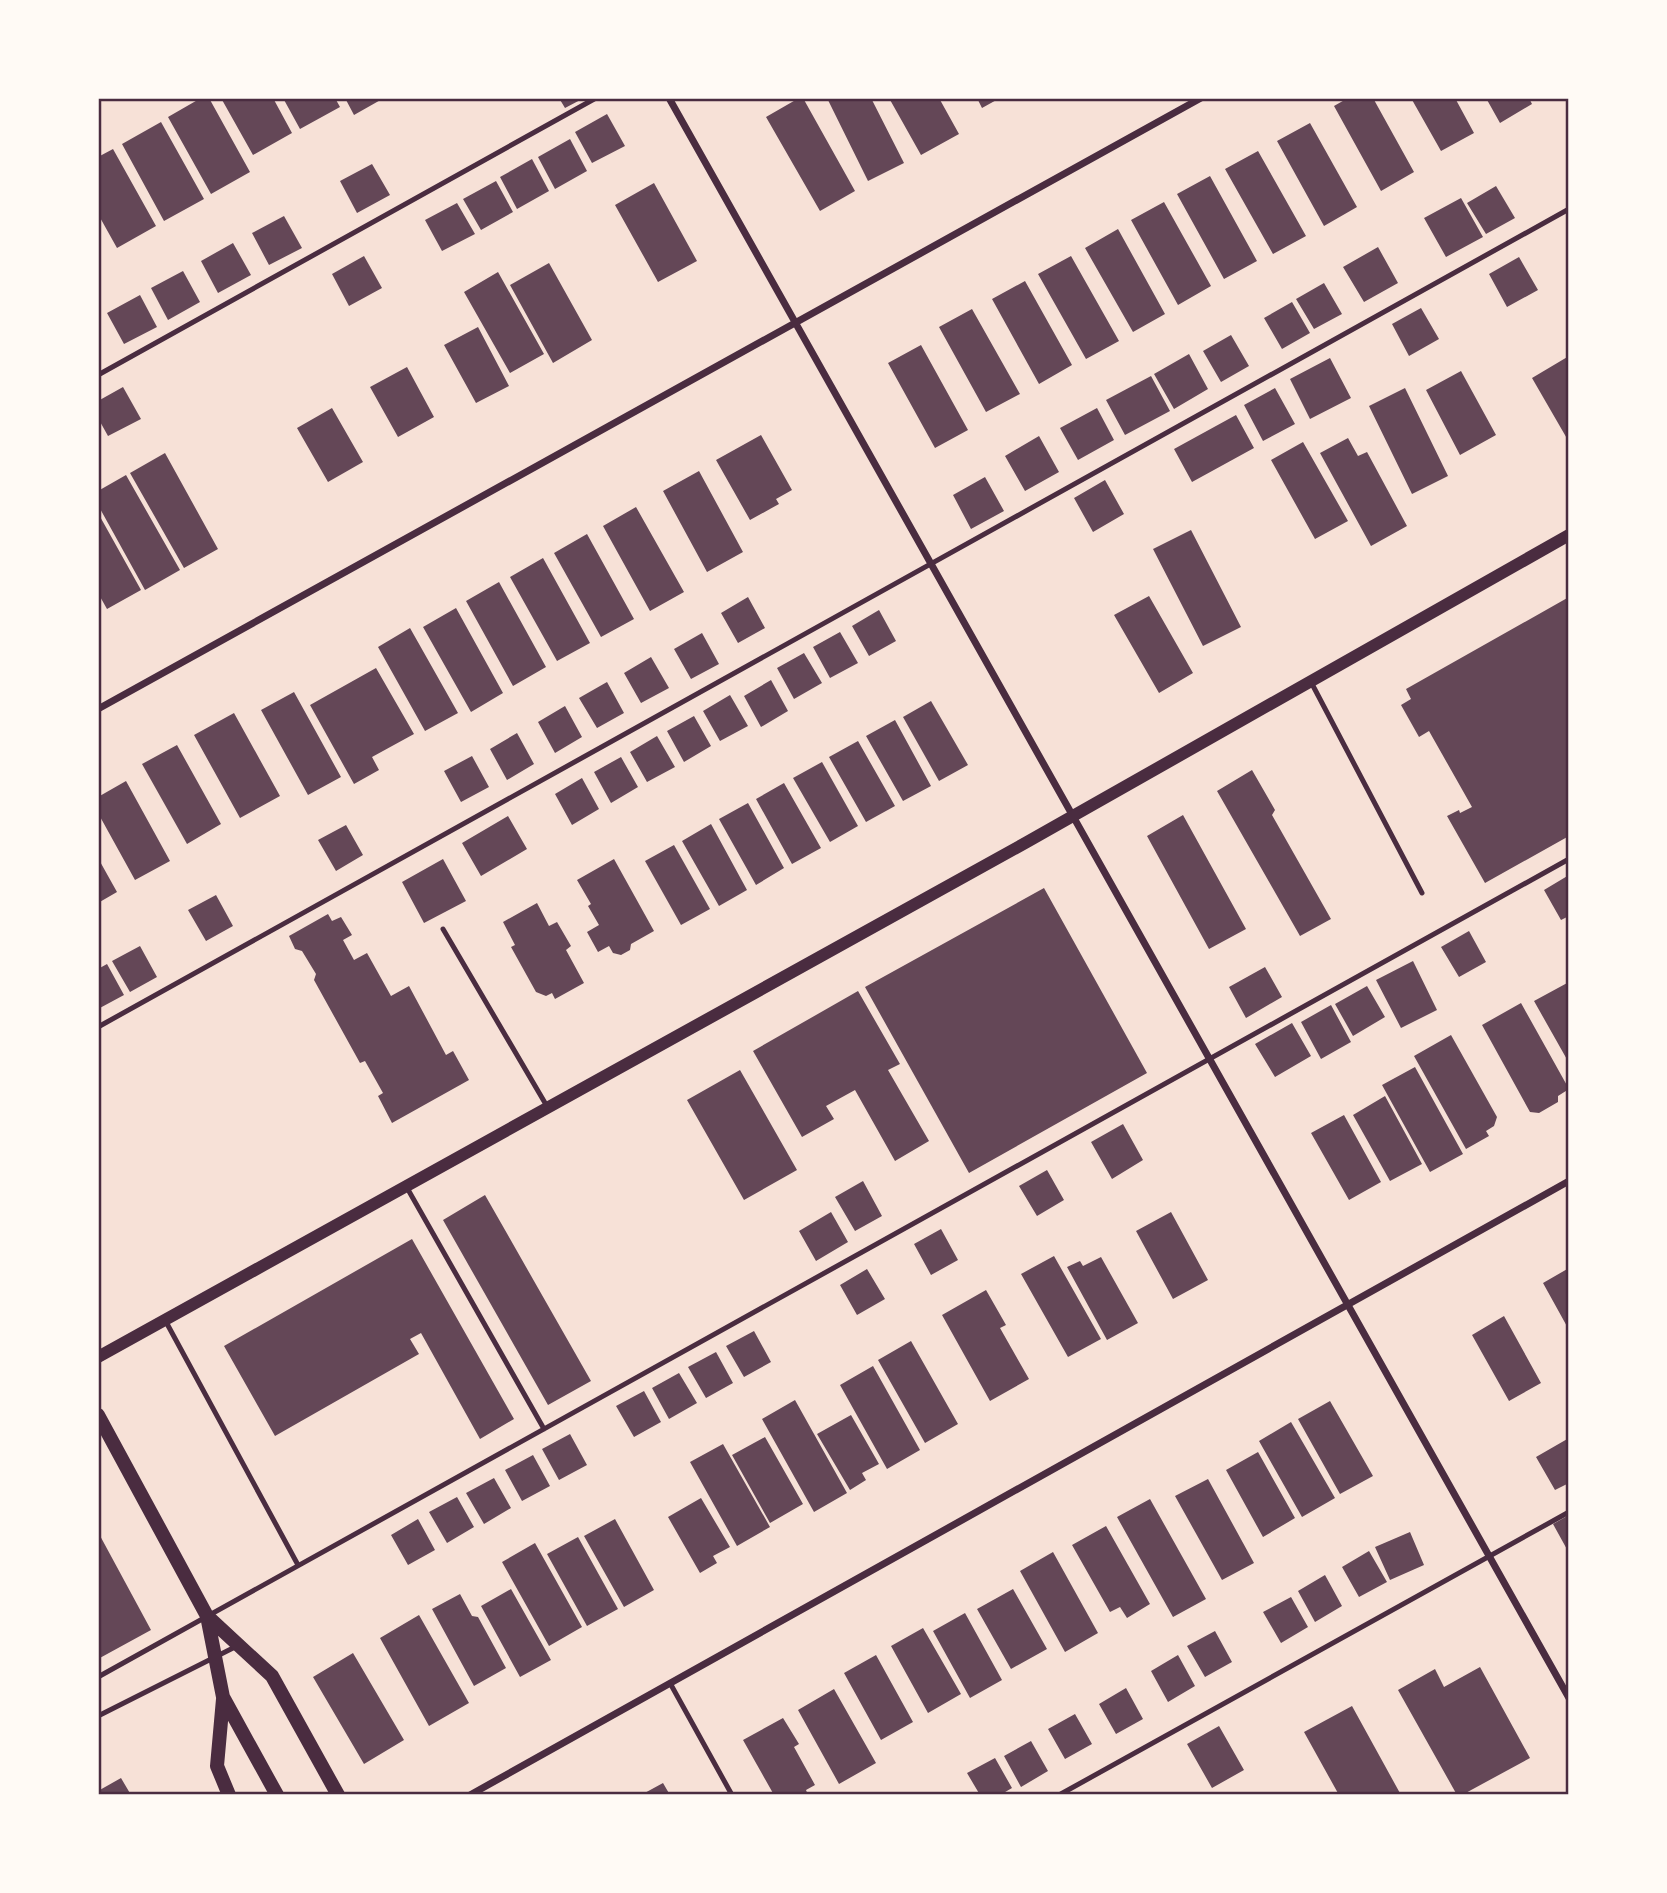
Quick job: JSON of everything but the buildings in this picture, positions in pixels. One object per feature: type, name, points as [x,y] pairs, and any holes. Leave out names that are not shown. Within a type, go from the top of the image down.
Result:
[{"type":"main road","points":[[98,1415],[207,1616],[223,1697],[217,1766],[229,1795]]},
{"type":"main road","points":[[207,1616],[272,1676],[338,1795]]},
{"type":"main road","points":[[223,1697],[277,1795]]},
{"type":"street","points":[[669,98],[1569,1698]]},
{"type":"street","points":[[98,709],[1201,98]]},
{"type":"street","points":[[98,1357],[1073,817],[1569,535]]},
{"type":"street","points":[[470,1795],[1569,1181]]},
{"type":"lane","points":[[98,375],[596,98]]},
{"type":"lane","points":[[98,1027],[1569,209]]},
{"type":"lane","points":[[1311,682],[1422,893]]},
{"type":"lane","points":[[98,1677],[1569,859]]},
{"type":"lane","points":[[443,929],[548,1108]]},
{"type":"lane","points":[[406,1186],[544,1429]]},
{"type":"lane","points":[[165,1320],[299,1566]]},
{"type":"lane","points":[[1059,1795],[1569,1513]]},
{"type":"lane","points":[[98,1716],[238,1645]]},
{"type":"lane","points":[[670,1683],[732,1795]]}]
